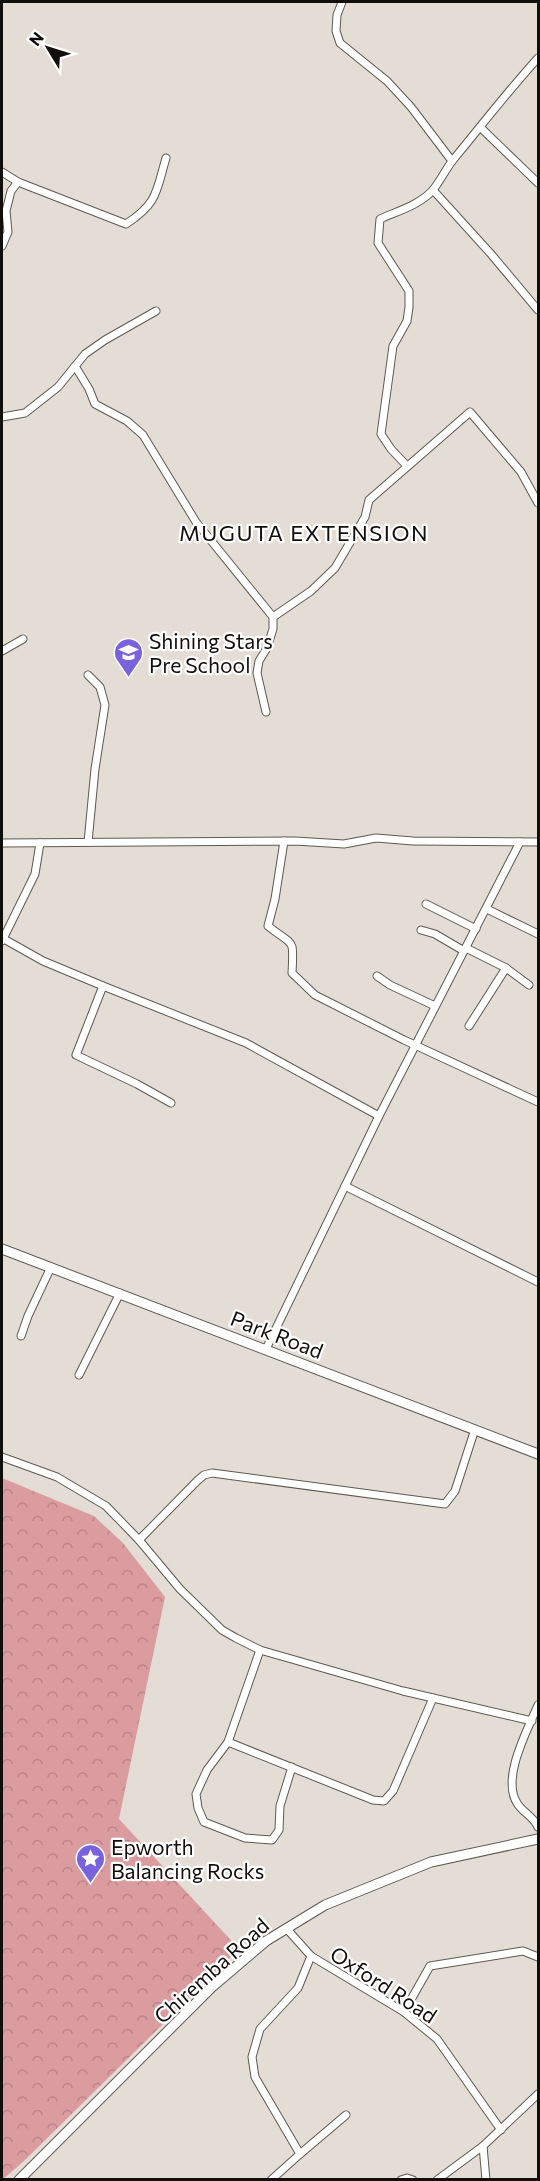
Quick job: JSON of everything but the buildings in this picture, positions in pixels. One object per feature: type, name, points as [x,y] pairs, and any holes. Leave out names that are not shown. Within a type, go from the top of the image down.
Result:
[{"type":"main road","name":"Park Road","points":[[2,1249],[538,1454]]},
{"type":"main road","name":"Chiremba Road","points":[[24,2178],[212,1987],[266,1941],[325,1905],[431,1862],[538,1839]]},
{"type":"street","points":[[342,2],[337,15],[336,31],[340,43],[387,81],[411,106],[452,161]]},
{"type":"street","points":[[407,466],[381,434],[393,346],[407,321],[409,307],[408,291],[378,243],[380,219],[408,208],[433,190],[452,161],[481,128],[508,91],[538,58]]},
{"type":"street","points":[[481,128],[538,183]]},
{"type":"street","points":[[2,172],[18,182],[126,224],[142,213],[157,195],[166,158]]},
{"type":"street","points":[[2,246],[8,232],[6,211],[11,191],[18,182]]},
{"type":"street","points":[[433,190],[538,310]]},
{"type":"street","points":[[2,417],[24,413],[50,394],[85,354],[156,311]]},
{"type":"street","points":[[75,366],[95,404],[127,421],[142,435],[196,522],[273,617],[273,629],[267,648],[259,661],[257,673],[266,712]]},
{"type":"street","points":[[273,617],[311,591],[331,573],[365,517],[369,500],[470,412],[521,472],[538,503]]},
{"type":"street","points":[[2,651],[22,639]]},
{"type":"street","points":[[88,675],[100,687],[105,705],[88,842]]},
{"type":"street","points":[[2,843],[284,842],[344,844],[376,838],[413,841],[538,842]]},
{"type":"street","points":[[284,842],[268,926],[288,939],[293,948],[292,973],[315,995],[538,1102]]},
{"type":"street","points":[[266,1349],[415,1044],[520,842]]},
{"type":"street","points":[[40,843],[34,874],[3,941],[43,961],[172,1015],[236,1038],[379,1116]]},
{"type":"street","points":[[426,904],[476,929]]},
{"type":"street","points":[[487,909],[538,934]]},
{"type":"street","points":[[421,930],[435,934],[506,968],[529,985]]},
{"type":"street","points":[[469,1026],[506,968]]},
{"type":"street","points":[[376,976],[435,1006]]},
{"type":"street","points":[[103,986],[76,1055],[171,1103]]},
{"type":"street","points":[[345,1186],[538,1282]]},
{"type":"street","points":[[21,1336],[51,1267]]},
{"type":"street","points":[[79,1376],[120,1293]]},
{"type":"street","points":[[139,1540],[197,1481],[204,1475],[212,1473],[445,1504],[455,1491],[475,1429]]},
{"type":"street","points":[[2,1457],[57,1477],[106,1506],[180,1588],[222,1630],[260,1650],[433,1698],[532,1721]]},
{"type":"street","points":[[260,1650],[228,1742],[207,1770],[196,1794],[198,1808],[204,1822],[245,1838],[272,1840],[279,1830],[280,1806],[292,1767]]},
{"type":"street","points":[[228,1742],[373,1800],[384,1801],[393,1791],[433,1698]]},
{"type":"street","points":[[538,1705],[515,1764],[513,1791],[516,1803],[538,1827]]},
{"type":"street","name":"Oxford Road","points":[[286,1928],[311,1956],[404,2012],[437,2039],[501,2130]]},
{"type":"street","points":[[404,2012],[430,1966],[523,1951],[538,1957]]},
{"type":"street","points":[[300,2154],[255,2077],[252,2057],[260,2029],[298,1988],[311,1956]]},
{"type":"street","points":[[437,2180],[483,2146],[538,2094]]},
{"type":"street","points":[[271,2180],[346,2115]]},
{"type":"street","points":[[483,2146],[486,2180]]},
{"type":"street","points":[[400,2180],[407,2178],[413,2180]]},
{"type":"green space","name":"Epworth Balancing Rocks","points":[[2,1478],[94,1516],[123,1543],[165,1597],[119,1819],[239,1949],[2,2180]]},
{"type":"place","name":"Shining Stars Pre School","points":[[128,678]]},
{"type":"place","name":"Epworth Balancing Rocks","points":[[90,1884]]},
{"type":"district","name":"MUGUTA EXTENSION","points":[[304,532]]}]
